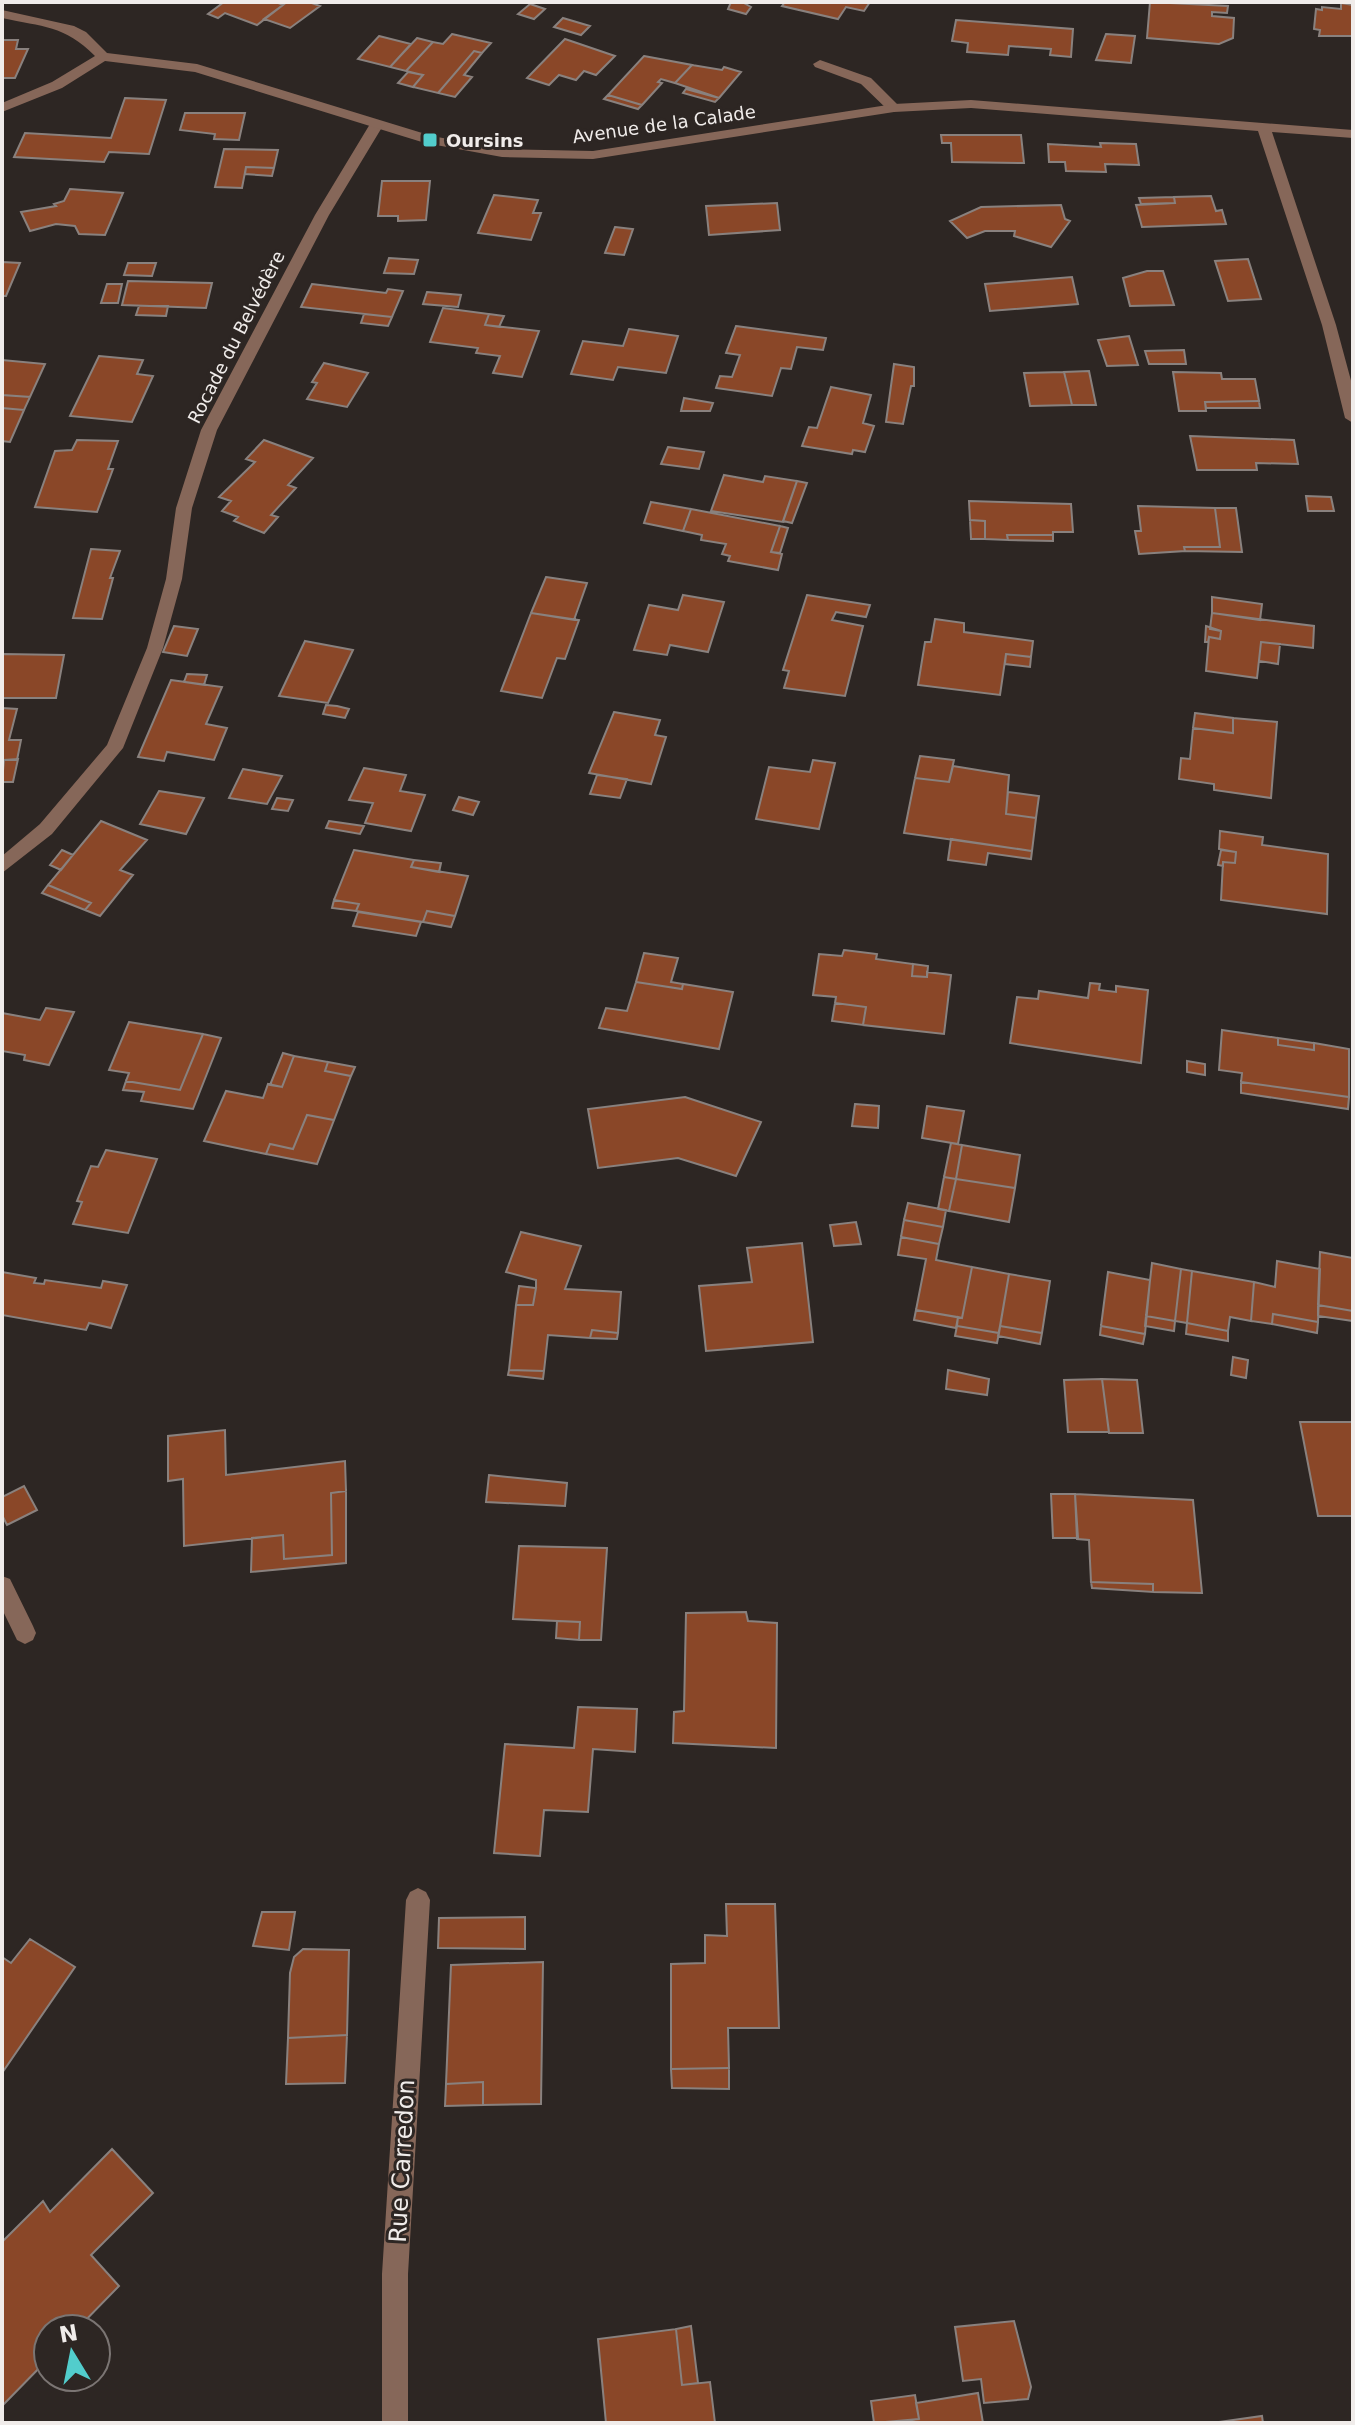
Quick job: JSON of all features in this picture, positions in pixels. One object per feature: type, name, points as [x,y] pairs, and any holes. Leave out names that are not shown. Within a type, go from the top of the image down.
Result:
[{"type":"street","points":[[2,14],[69,29],[81,35],[103,57],[57,85],[2,108]]},
{"type":"street","name":"Avenue de la Calade","points":[[103,57],[205,70],[377,124],[466,148],[556,156],[593,155],[894,108],[971,104],[1353,134]]},
{"type":"street","points":[[820,64],[866,81],[894,108]]},
{"type":"street","name":"Rocade du Belvédère","points":[[2,866],[46,829],[114,748],[155,648],[174,579],[184,508],[209,430],[322,215],[377,124]]},
{"type":"street","points":[[1265,127],[1265,136],[1329,325],[1353,418]]},
{"type":"street","points":[[2,1586],[25,1633]]},
{"type":"street","name":"Rue Carredon","points":[[395,2423],[395,2274],[418,1900]]},
{"type":"building","points":[[224,2],[276,2],[283,5],[257,25],[225,13],[218,18],[208,14]]},
{"type":"building","points":[[287,2],[309,2],[320,6],[290,28],[264,19]]},
{"type":"building","points":[[731,2],[742,2],[751,7],[746,14],[728,9]]},
{"type":"building","points":[[785,2],[870,2],[864,11],[846,7],[838,19],[782,6]]},
{"type":"building","points":[[1150,2],[1228,6],[1227,13],[1212,12],[1212,16],[1234,18],[1233,38],[1219,44],[1147,38]]},
{"type":"building","points":[[1341,3],[1353,5],[1353,36],[1319,36],[1320,30],[1314,29],[1316,9],[1341,9]]},
{"type":"building","points":[[530,4],[545,9],[534,19],[518,14]]},
{"type":"building","points":[[563,18],[590,26],[581,35],[554,27]]},
{"type":"building","points":[[956,20],[1073,29],[1071,57],[1050,55],[1051,49],[1009,46],[1008,55],[967,52],[968,43],[952,41]]},
{"type":"building","points":[[452,34],[491,43],[482,53],[474,51],[438,93],[413,87],[423,75],[406,71],[433,42],[443,44]]},
{"type":"building","points":[[1106,34],[1135,36],[1131,63],[1096,60]]},
{"type":"building","points":[[379,36],[411,44],[390,67],[358,59]]},
{"type":"building","points":[[417,38],[433,42],[406,71],[390,67]]},
{"type":"building","points":[[565,39],[615,56],[596,75],[584,71],[576,80],[559,75],[549,85],[527,78]]},
{"type":"building","points":[[2,40],[18,40],[16,49],[28,49],[15,78],[2,78]]},
{"type":"building","points":[[474,51],[482,53],[464,75],[472,77],[455,97],[438,93]]},
{"type":"building","points":[[644,56],[692,65],[675,83],[661,79],[658,82],[662,83],[642,105],[608,95]]},
{"type":"building","points":[[692,65],[722,70],[724,67],[741,72],[719,98],[675,83]]},
{"type":"building","points":[[408,72],[423,75],[413,87],[398,83]]},
{"type":"building","points":[[686,89],[719,98],[715,102],[683,93]]},
{"type":"building","points":[[608,95],[642,105],[638,109],[604,99]]},
{"type":"building","points":[[125,98],[166,100],[149,154],[109,152],[104,162],[14,157],[25,133],[111,138]]},
{"type":"building","points":[[185,113],[245,113],[239,140],[214,139],[215,134],[180,130]]},
{"type":"building","points":[[941,135],[1021,135],[1024,163],[952,162],[951,143],[942,143]]},
{"type":"building","points":[[1100,143],[1136,144],[1139,165],[1105,164],[1106,172],[1066,171],[1065,162],[1049,162],[1048,144],[1101,147]]},
{"type":"building","points":[[224,149],[278,150],[274,168],[246,167],[242,188],[215,187]]},
{"type":"building","points":[[246,167],[274,168],[272,176],[245,174]]},
{"type":"building","points":[[382,181],[430,181],[426,220],[398,221],[398,216],[378,216]]},
{"type":"building","points":[[70,189],[123,193],[105,235],[79,234],[75,226],[56,224],[30,231],[21,212],[56,206],[54,204],[64,201]]},
{"type":"building","points":[[494,195],[538,200],[533,213],[541,213],[531,240],[478,233]]},
{"type":"building","points":[[1211,196],[1216,211],[1222,210],[1226,224],[1142,227],[1136,205],[1175,203],[1174,197]]},
{"type":"building","points":[[1174,197],[1175,203],[1141,204],[1139,198]]},
{"type":"building","points":[[777,203],[780,230],[709,235],[706,206]]},
{"type":"building","points":[[1061,205],[1065,219],[1070,221],[1051,247],[1014,236],[1015,231],[985,231],[967,238],[950,221],[981,207]]},
{"type":"building","points":[[615,227],[633,229],[624,255],[605,253]]},
{"type":"building","points":[[389,258],[418,260],[414,274],[384,273]]},
{"type":"building","points":[[1248,259],[1261,299],[1228,301],[1215,261]]},
{"type":"building","points":[[2,262],[20,263],[6,296],[2,296]]},
{"type":"building","points":[[128,263],[156,263],[152,276],[124,275]]},
{"type":"building","points":[[1147,271],[1163,271],[1174,305],[1130,306],[1123,278]]},
{"type":"building","points":[[1072,277],[1078,304],[990,311],[985,284]]},
{"type":"building","points":[[128,281],[212,283],[206,308],[122,305]]},
{"type":"building","points":[[107,284],[122,284],[118,303],[101,303]]},
{"type":"building","points":[[312,284],[386,293],[388,289],[403,291],[392,317],[301,307]]},
{"type":"building","points":[[427,292],[461,295],[458,307],[423,304]]},
{"type":"building","points":[[139,306],[168,306],[166,316],[136,315]]},
{"type":"building","points":[[443,308],[489,314],[485,325],[539,331],[522,377],[493,373],[500,356],[476,353],[478,348],[430,342]]},
{"type":"building","points":[[364,314],[392,317],[388,326],[361,323]]},
{"type":"building","points":[[489,314],[504,316],[499,327],[485,325]]},
{"type":"building","points":[[736,326],[826,338],[823,350],[797,347],[791,369],[781,368],[772,396],[716,388],[720,376],[732,377],[740,355],[726,353]]},
{"type":"building","points":[[629,329],[678,336],[666,373],[618,367],[613,380],[571,374],[583,341],[623,346]]},
{"type":"building","points":[[1129,336],[1138,365],[1107,366],[1098,340]]},
{"type":"building","points":[[1184,350],[1186,364],[1149,364],[1145,351]]},
{"type":"building","points":[[99,356],[143,360],[137,374],[153,376],[132,422],[70,416]]},
{"type":"building","points":[[2,360],[45,364],[30,397],[2,395]]},
{"type":"building","points":[[324,363],[368,373],[347,407],[307,399],[317,383],[312,382]]},
{"type":"building","points":[[894,364],[914,367],[914,386],[911,386],[903,424],[886,422]]},
{"type":"building","points":[[1089,371],[1096,405],[1072,405],[1064,372]]},
{"type":"building","points":[[1064,372],[1072,405],[1030,406],[1024,373]]},
{"type":"building","points":[[1173,372],[1221,373],[1222,379],[1255,379],[1259,401],[1205,402],[1206,411],[1179,411]]},
{"type":"building","points":[[831,387],[871,395],[863,423],[874,426],[865,452],[853,450],[852,454],[802,446],[809,427],[817,428]]},
{"type":"building","points":[[2,395],[30,397],[24,410],[2,408]]},
{"type":"building","points":[[684,398],[713,403],[710,411],[681,411]]},
{"type":"building","points":[[1259,401],[1260,408],[1206,408],[1205,402]]},
{"type":"building","points":[[2,408],[24,410],[10,442],[2,441]]},
{"type":"building","points":[[1190,436],[1294,440],[1298,464],[1256,463],[1257,470],[1197,470]]},
{"type":"building","points":[[77,440],[118,441],[108,469],[113,469],[97,512],[35,507],[55,451],[72,450]]},
{"type":"building","points":[[264,440],[313,458],[288,485],[296,488],[271,515],[278,517],[264,533],[234,521],[238,517],[222,511],[231,501],[219,497],[255,462],[246,459]]},
{"type":"building","points":[[668,447],[704,452],[699,469],[661,464]]},
{"type":"building","points":[[724,475],[763,482],[765,476],[797,481],[783,522],[711,511]]},
{"type":"building","points":[[797,481],[807,483],[792,523],[783,521]]},
{"type":"building","points":[[1306,496],[1331,497],[1334,511],[1308,511]]},
{"type":"building","points":[[969,501],[1071,504],[1073,532],[1007,535],[1008,540],[985,539],[985,521],[970,520]]},
{"type":"building","points":[[651,502],[691,509],[683,531],[644,523]]},
{"type":"building","points":[[1138,506],[1215,508],[1220,547],[1184,547],[1185,551],[1139,554],[1135,531],[1141,531]]},
{"type":"building","points":[[1215,508],[1236,508],[1242,552],[1185,551],[1184,547],[1220,547]]},
{"type":"building","points":[[691,509],[780,526],[771,552],[782,554],[778,570],[728,561],[730,556],[722,554],[726,544],[701,540],[702,535],[683,531]]},
{"type":"building","points":[[970,520],[985,521],[985,539],[971,539]]},
{"type":"building","points":[[780,526],[788,528],[780,553],[771,552]]},
{"type":"building","points":[[1007,535],[1053,535],[1053,541],[1008,540]]},
{"type":"building","points":[[91,549],[120,551],[110,578],[113,578],[102,619],[73,618]]},
{"type":"building","points":[[546,577],[587,583],[574,620],[531,613]]},
{"type":"building","points":[[683,595],[724,602],[708,652],[670,645],[667,655],[634,650],[649,605],[678,610]]},
{"type":"building","points":[[807,595],[870,605],[866,617],[836,612],[832,620],[863,626],[845,696],[784,688],[789,671],[783,670]]},
{"type":"building","points":[[1212,597],[1262,604],[1260,620],[1212,613]]},
{"type":"building","points":[[531,613],[579,620],[565,659],[557,658],[542,698],[501,691]]},
{"type":"building","points":[[1212,613],[1314,626],[1313,648],[1261,642],[1257,678],[1206,671],[1209,637],[1220,639],[1221,631],[1210,629]]},
{"type":"building","points":[[935,619],[964,623],[964,632],[1033,641],[1031,657],[1006,654],[1000,695],[918,685],[925,642],[931,642]]},
{"type":"building","points":[[174,626],[198,629],[187,656],[163,652]]},
{"type":"building","points":[[1206,626],[1221,631],[1220,639],[1209,637],[1205,642]]},
{"type":"building","points":[[305,641],[353,650],[328,703],[279,696]]},
{"type":"building","points":[[1261,642],[1280,644],[1278,664],[1259,661]]},
{"type":"building","points":[[3,654],[64,655],[56,698],[2,698]]},
{"type":"building","points":[[1006,654],[1031,657],[1030,667],[1005,664]]},
{"type":"building","points":[[187,674],[207,675],[204,685],[184,682]]},
{"type":"building","points":[[171,680],[222,687],[206,724],[227,728],[214,760],[167,752],[164,761],[138,757]]},
{"type":"building","points":[[326,705],[349,709],[345,718],[323,714]]},
{"type":"building","points":[[2,708],[17,709],[9,740],[21,740],[17,760],[4,760],[2,767]]},
{"type":"building","points":[[614,712],[660,720],[655,735],[666,737],[651,784],[589,773]]},
{"type":"building","points":[[1195,713],[1233,718],[1233,733],[1193,728]]},
{"type":"building","points":[[1233,718],[1277,722],[1271,798],[1214,790],[1214,784],[1179,779],[1181,758],[1190,759],[1193,728],[1233,733]]},
{"type":"building","points":[[920,756],[954,760],[949,782],[915,778]]},
{"type":"building","points":[[18,759],[13,782],[2,782],[4,760]]},
{"type":"building","points":[[813,760],[835,763],[819,829],[756,819],[769,767],[810,772]]},
{"type":"building","points":[[953,766],[1009,775],[1006,814],[1036,818],[1032,851],[904,833],[915,778],[949,782]]},
{"type":"building","points":[[364,768],[406,775],[400,791],[425,795],[411,831],[365,823],[373,803],[349,800]]},
{"type":"building","points":[[243,769],[282,776],[267,804],[229,798]]},
{"type":"building","points":[[597,775],[627,779],[620,798],[590,794]]},
{"type":"building","points":[[159,791],[204,798],[186,834],[140,824]]},
{"type":"building","points":[[1008,792],[1039,796],[1036,818],[1006,814]]},
{"type":"building","points":[[459,797],[479,802],[473,815],[453,810]]},
{"type":"building","points":[[277,798],[293,800],[288,811],[272,809]]},
{"type":"building","points":[[101,821],[147,840],[120,870],[133,875],[100,916],[85,910],[91,903],[48,885]]},
{"type":"building","points":[[329,821],[364,826],[360,834],[326,828]]},
{"type":"building","points":[[1220,831],[1263,837],[1262,845],[1328,854],[1327,914],[1221,900],[1223,862],[1235,863],[1236,852],[1219,849]]},
{"type":"building","points":[[951,839],[1032,851],[1031,859],[988,853],[986,865],[948,860]]},
{"type":"building","points":[[62,850],[73,855],[61,870],[50,865]]},
{"type":"building","points":[[354,850],[414,860],[411,867],[468,876],[455,916],[427,911],[423,922],[356,911],[359,904],[334,900]]},
{"type":"building","points":[[1221,850],[1236,852],[1235,863],[1218,865]]},
{"type":"building","points":[[414,860],[441,863],[439,872],[411,867]]},
{"type":"building","points":[[48,885],[91,903],[85,910],[42,893]]},
{"type":"building","points":[[334,900],[359,904],[356,911],[332,908]]},
{"type":"building","points":[[427,911],[455,916],[451,927],[423,922]]},
{"type":"building","points":[[358,912],[421,922],[416,936],[353,926]]},
{"type":"building","points":[[844,950],[877,954],[876,959],[913,964],[912,976],[927,977],[927,972],[951,975],[944,1034],[863,1025],[866,1007],[835,1003],[836,997],[813,995],[819,954],[842,956]]},
{"type":"building","points":[[644,953],[678,958],[671,982],[683,984],[682,989],[636,982]]},
{"type":"building","points":[[913,964],[928,966],[927,977],[912,976]]},
{"type":"building","points":[[636,982],[682,989],[683,984],[733,992],[719,1049],[599,1028],[606,1008],[627,1011]]},
{"type":"building","points":[[1090,983],[1100,984],[1099,990],[1116,992],[1116,986],[1148,990],[1141,1063],[1010,1043],[1017,997],[1038,999],[1039,991],[1088,998]]},
{"type":"building","points":[[835,1003],[866,1007],[863,1025],[832,1021]]},
{"type":"building","points":[[46,1008],[74,1012],[49,1065],[24,1060],[25,1055],[2,1051],[2,1013],[40,1020]]},
{"type":"building","points":[[129,1022],[203,1034],[180,1090],[126,1081],[129,1073],[109,1070]]},
{"type":"building","points":[[1222,1030],[1278,1038],[1278,1045],[1314,1050],[1314,1043],[1349,1049],[1349,1097],[1241,1082],[1242,1073],[1219,1070]]},
{"type":"building","points":[[203,1034],[221,1038],[193,1109],[141,1101],[144,1092],[123,1090],[126,1081],[180,1090]]},
{"type":"building","points":[[1278,1038],[1314,1043],[1314,1050],[1278,1045]]},
{"type":"building","points":[[283,1053],[294,1056],[282,1087],[270,1085]]},
{"type":"building","points":[[294,1056],[328,1062],[325,1071],[351,1076],[334,1120],[307,1115],[293,1149],[270,1144],[266,1154],[204,1141],[226,1091],[263,1098],[268,1084],[282,1087]]},
{"type":"building","points":[[1187,1061],[1205,1064],[1205,1075],[1187,1072]]},
{"type":"building","points":[[328,1062],[355,1067],[351,1076],[325,1071]]},
{"type":"building","points":[[1241,1082],[1349,1097],[1348,1109],[1241,1093]]},
{"type":"building","points":[[685,1097],[761,1122],[736,1176],[678,1158],[598,1168],[588,1109]]},
{"type":"building","points":[[855,1104],[879,1106],[878,1128],[852,1126]]},
{"type":"building","points":[[927,1106],[964,1111],[958,1144],[922,1138]]},
{"type":"building","points":[[307,1115],[334,1120],[317,1164],[266,1154],[270,1144],[293,1149]]},
{"type":"building","points":[[951,1143],[962,1145],[956,1179],[944,1177]]},
{"type":"building","points":[[962,1145],[1020,1155],[1015,1188],[956,1179]]},
{"type":"building","points":[[106,1150],[157,1159],[128,1233],[73,1224],[82,1202],[77,1201],[91,1166],[98,1167]]},
{"type":"building","points":[[944,1177],[956,1179],[949,1211],[938,1209]]},
{"type":"building","points":[[956,1179],[1015,1188],[1009,1222],[949,1211]]},
{"type":"building","points":[[908,1203],[946,1210],[943,1227],[904,1220]]},
{"type":"building","points":[[904,1220],[943,1227],[939,1244],[901,1237]]},
{"type":"building","points":[[856,1222],[861,1244],[834,1246],[830,1225]]},
{"type":"building","points":[[521,1232],[581,1246],[565,1289],[621,1292],[618,1333],[592,1330],[590,1338],[548,1335],[544,1371],[509,1370],[516,1305],[533,1305],[536,1288],[536,1280],[506,1272]]},
{"type":"building","points":[[901,1237],[939,1244],[936,1260],[972,1267],[962,1318],[916,1310],[926,1259],[898,1255]]},
{"type":"building","points":[[802,1243],[813,1342],[706,1351],[699,1286],[752,1282],[747,1248]]},
{"type":"building","points":[[1320,1252],[1353,1258],[1353,1311],[1318,1305]]},
{"type":"building","points":[[1277,1261],[1320,1269],[1318,1322],[1273,1314],[1272,1324],[1251,1321],[1254,1282],[1275,1287]]},
{"type":"building","points":[[1152,1263],[1181,1269],[1175,1321],[1146,1316]]},
{"type":"building","points":[[972,1267],[1009,1274],[999,1333],[957,1326],[958,1317],[962,1318]]},
{"type":"building","points":[[1181,1269],[1192,1271],[1187,1323],[1175,1321]]},
{"type":"building","points":[[1192,1271],[1254,1282],[1251,1321],[1230,1317],[1228,1331],[1187,1323]]},
{"type":"building","points":[[2,1272],[36,1278],[34,1283],[44,1284],[45,1280],[101,1288],[103,1281],[127,1285],[111,1328],[89,1323],[86,1330],[2,1315]]},
{"type":"building","points":[[1108,1272],[1150,1280],[1145,1334],[1101,1326]]},
{"type":"building","points":[[1009,1274],[1050,1281],[1042,1333],[1000,1326]]},
{"type":"building","points":[[519,1286],[536,1288],[533,1305],[516,1305]]},
{"type":"building","points":[[1318,1305],[1353,1311],[1353,1321],[1318,1316]]},
{"type":"building","points":[[916,1310],[958,1317],[956,1328],[914,1320]]},
{"type":"building","points":[[1273,1314],[1318,1322],[1317,1333],[1272,1324]]},
{"type":"building","points":[[1146,1316],[1175,1321],[1174,1331],[1145,1326]]},
{"type":"building","points":[[1187,1323],[1228,1331],[1228,1341],[1186,1334]]},
{"type":"building","points":[[957,1326],[999,1333],[997,1343],[955,1336]]},
{"type":"building","points":[[1000,1326],[1042,1333],[1040,1344],[998,1336]]},
{"type":"building","points":[[1101,1326],[1145,1334],[1143,1344],[1100,1335]]},
{"type":"building","points":[[592,1330],[618,1333],[617,1339],[590,1338]]},
{"type":"building","points":[[1233,1357],[1248,1360],[1246,1378],[1231,1375]]},
{"type":"building","points":[[509,1370],[544,1371],[543,1379],[508,1375]]},
{"type":"building","points":[[948,1370],[989,1379],[987,1395],[946,1389]]},
{"type":"building","points":[[1102,1379],[1137,1380],[1143,1433],[1109,1433]]},
{"type":"building","points":[[1102,1379],[1109,1432],[1068,1432],[1064,1380]]},
{"type":"building","points":[[1300,1422],[1353,1422],[1353,1516],[1318,1516]]},
{"type":"building","points":[[225,1430],[226,1475],[345,1461],[346,1491],[331,1493],[332,1555],[284,1559],[283,1535],[184,1546],[183,1479],[168,1481],[168,1436]]},
{"type":"building","points":[[489,1475],[567,1483],[565,1506],[486,1502]]},
{"type":"building","points":[[24,1486],[37,1510],[7,1525],[2,1515],[2,1497]]},
{"type":"building","points":[[346,1491],[346,1563],[251,1572],[252,1538],[283,1535],[284,1559],[332,1555],[331,1493]]},
{"type":"building","points":[[1051,1494],[1075,1494],[1078,1538],[1053,1538]]},
{"type":"building","points":[[1075,1494],[1193,1500],[1202,1593],[1153,1592],[1153,1584],[1091,1582],[1089,1540],[1077,1539]]},
{"type":"building","points":[[519,1546],[607,1548],[601,1640],[579,1640],[580,1622],[513,1619]]},
{"type":"building","points":[[1091,1582],[1153,1584],[1153,1592],[1092,1588]]},
{"type":"building","points":[[746,1612],[748,1621],[777,1623],[776,1748],[673,1743],[674,1712],[684,1711],[686,1613]]},
{"type":"building","points":[[557,1621],[580,1622],[579,1640],[556,1638]]},
{"type":"building","points":[[578,1707],[637,1709],[635,1752],[593,1749],[588,1812],[544,1810],[540,1856],[494,1853],[505,1744],[574,1748]]},
{"type":"building","points":[[726,1904],[775,1904],[779,2028],[728,2028],[729,2068],[671,2069],[671,1964],[705,1963],[705,1935],[727,1936]]},
{"type":"building","points":[[262,1912],[295,1912],[289,1950],[253,1946]]},
{"type":"building","points":[[525,1917],[525,1949],[438,1948],[439,1918]]},
{"type":"building","points":[[30,1939],[75,1967],[2,2073],[2,1957],[11,1963]]},
{"type":"building","points":[[303,1949],[349,1950],[347,2035],[288,2038],[290,1973],[294,1957]]},
{"type":"building","points":[[543,1962],[541,2104],[483,2105],[483,2082],[446,2084],[451,1965]]},
{"type":"building","points":[[347,2035],[345,2083],[286,2084],[288,2038]]},
{"type":"building","points":[[729,2068],[729,2089],[672,2088],[671,2069]]},
{"type":"building","points":[[483,2082],[483,2105],[445,2106],[446,2084]]},
{"type":"building","points":[[112,2149],[153,2193],[91,2255],[119,2286],[93,2313],[32,2313],[32,2375],[2,2406],[2,2242],[43,2201],[50,2212]]},
{"type":"building","points":[[1014,2321],[1031,2387],[1028,2399],[984,2403],[981,2379],[963,2381],[955,2327]]},
{"type":"building","points":[[691,2326],[698,2383],[682,2385],[676,2329]]},
{"type":"building","points":[[676,2329],[682,2385],[710,2382],[715,2423],[606,2423],[598,2339]]},
{"type":"building","points":[[978,2393],[983,2423],[893,2423],[919,2419],[916,2403]]},
{"type":"building","points":[[915,2395],[919,2419],[874,2423],[871,2401]]},
{"type":"building","points":[[1262,2416],[1263,2423],[1212,2423]]},
{"type":"place","name":"Oursins","points":[[430,140]]}]
